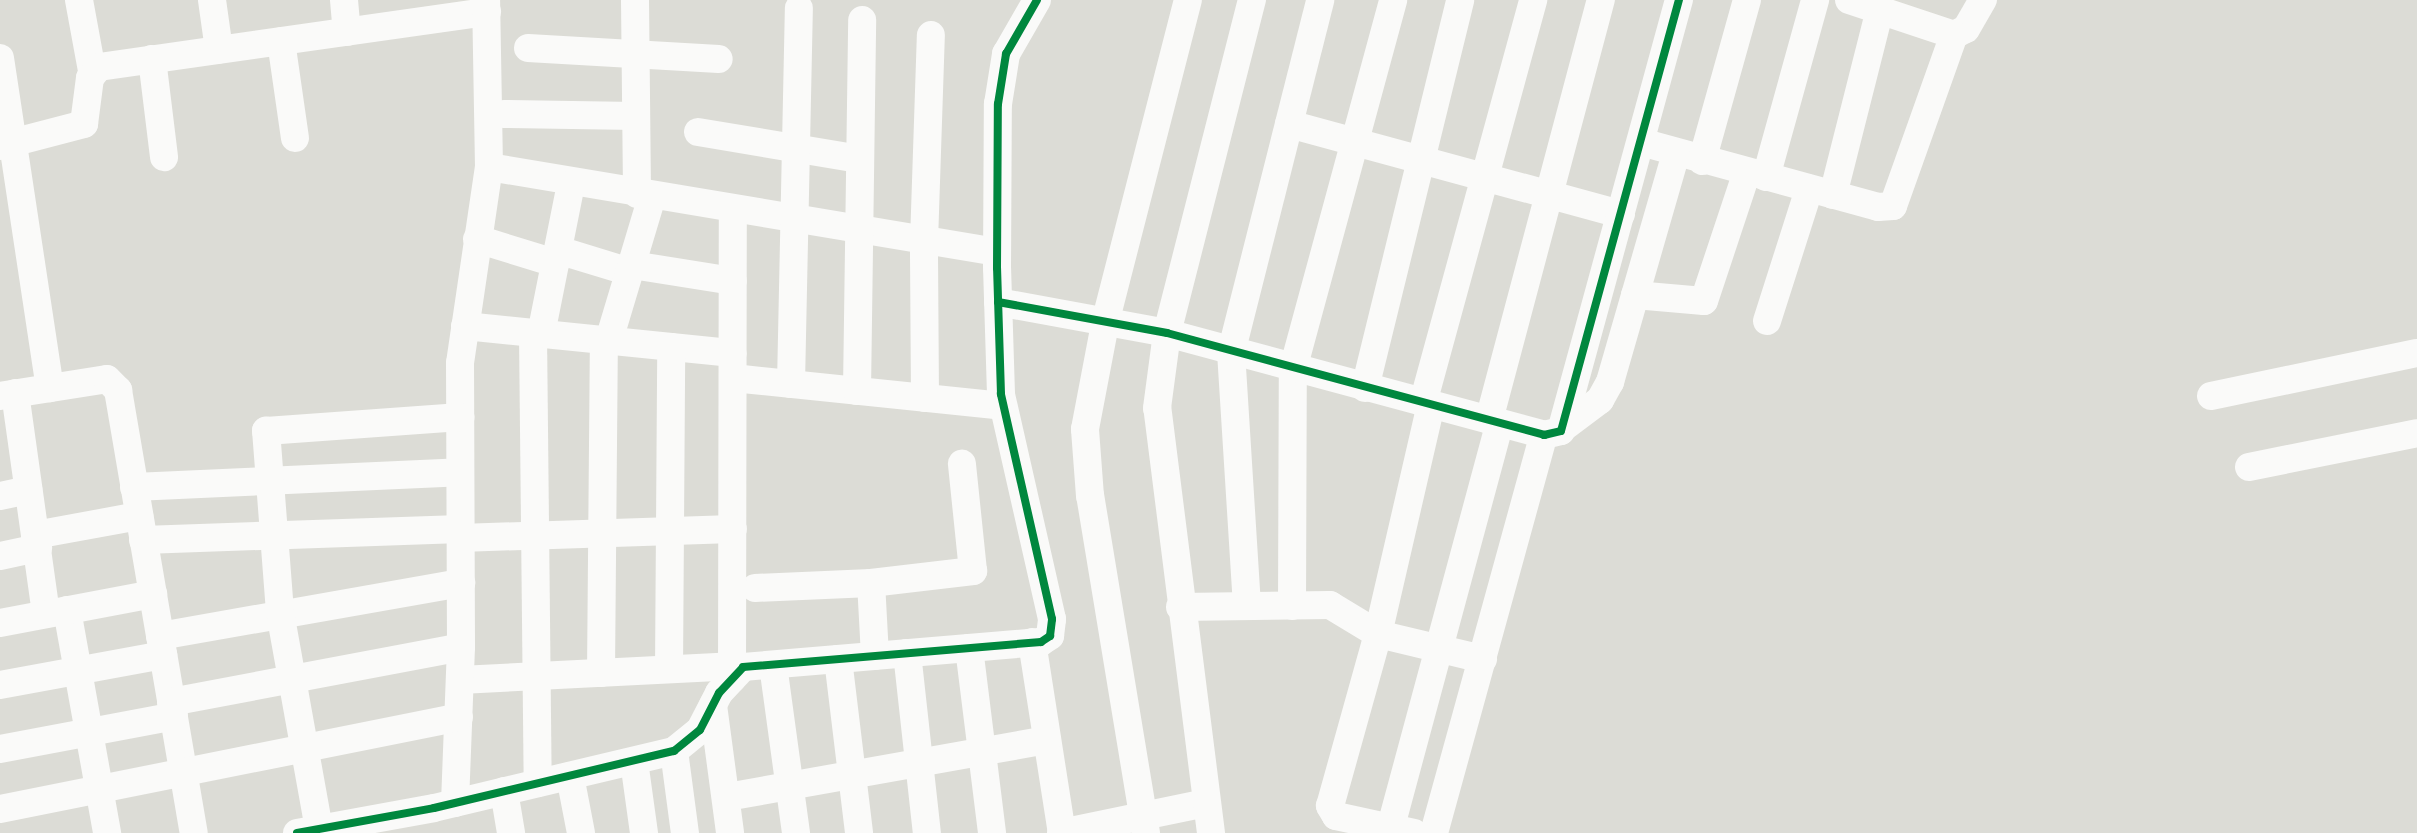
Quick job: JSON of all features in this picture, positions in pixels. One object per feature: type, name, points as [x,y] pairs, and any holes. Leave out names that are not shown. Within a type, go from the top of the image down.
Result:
[{"type":"street","points":[[7,145],[84,124],[92,71],[79,0]]},
{"type":"street","points":[[212,0],[219,50]]},
{"type":"street","points":[[344,0],[347,32]]},
{"type":"street","points":[[601,673],[607,340],[631,268],[644,195],[636,116],[635,0]]},
{"type":"street","points":[[460,680],[669,669],[732,672],[743,667],[1032,642],[1050,636],[1053,628],[1003,406],[998,302],[998,104],[1006,54],[1037,0]]},
{"type":"street","points":[[1145,825],[1090,496],[1085,429],[1106,319],[1188,0]]},
{"type":"street","points":[[1210,833],[1156,434],[1167,333],[1252,0]]},
{"type":"street","points":[[1247,606],[1231,353],[1320,0]]},
{"type":"street","points":[[1292,606],[1293,369],[1358,142],[1393,0]]},
{"type":"street","points":[[1365,388],[1460,0]]},
{"type":"street","points":[[1533,0],[1427,404],[1377,633],[1329,810],[1403,829],[1438,648],[1549,198],[1601,0]]},
{"type":"street","points":[[1434,833],[1483,659],[1622,214],[1679,0]]},
{"type":"street","points":[[998,302],[1106,319],[1167,333],[1231,353],[1427,404],[1495,421],[1554,431],[1606,391],[1635,295],[1747,0]]},
{"type":"street","points":[[1635,295],[1704,301],[1756,175],[1815,0]]},
{"type":"street","points":[[1848,0],[1880,9],[1913,9],[1954,35]]},
{"type":"street","points":[[1641,142],[1756,175],[1886,207],[1899,201],[1954,35],[1966,29],[1983,0]]},
{"type":"street","points":[[92,71],[152,59],[347,32],[409,11],[486,6],[489,167],[465,326],[460,417],[459,717],[443,814]]},
{"type":"street","points":[[791,384],[793,152],[800,8]]},
{"type":"street","points":[[1767,321],[1821,192],[1880,9]]},
{"type":"street","points":[[857,391],[862,20]]},
{"type":"street","points":[[925,398],[924,242],[931,35]]},
{"type":"street","points":[[281,41],[295,138]]},
{"type":"street","points":[[528,48],[635,56],[719,59]]},
{"type":"street","points":[[0,58],[7,145],[50,388]]},
{"type":"street","points":[[152,59],[164,157]]},
{"type":"street","points":[[504,114],[636,116]]},
{"type":"street","points":[[1289,124],[1422,158],[1549,198],[1622,214]]},
{"type":"street","points":[[698,132],[793,152],[859,159]]},
{"type":"street","points":[[489,167],[571,184],[792,221],[997,252]]},
{"type":"street","points":[[538,783],[535,676],[537,333],[571,184]]},
{"type":"street","points":[[460,417],[272,427],[265,437],[280,612],[306,747],[308,831],[371,826],[443,814],[504,791],[674,751],[700,730],[732,672],[734,211]]},
{"type":"street","points":[[477,239],[556,256],[631,268],[734,280]]},
{"type":"street","points":[[465,326],[671,346],[791,384],[1003,406]]},
{"type":"street","points":[[669,669],[671,346]]},
{"type":"street","points":[[2211,396],[2417,353]]},
{"type":"street","points":[[107,833],[78,671],[56,612],[37,541],[28,490],[11,440],[8,395],[113,382],[134,487],[194,833]]},
{"type":"street","points":[[2249,467],[2417,433]]},
{"type":"street","points":[[755,588],[871,583],[973,571],[962,464]]},
{"type":"street","points":[[134,487],[268,478],[460,472]]},
{"type":"street","points":[[0,496],[28,490]]},
{"type":"street","points":[[0,556],[37,541],[141,528],[535,536],[603,530],[733,529]]},
{"type":"street","points":[[0,685],[78,671],[280,612],[461,583]]},
{"type":"street","points":[[871,583],[875,656]]},
{"type":"street","points":[[0,623],[153,594]]},
{"type":"street","points":[[1180,607],[1337,607],[1377,633],[1483,659]]},
{"type":"street","points":[[1032,642],[1062,833],[1145,825],[1206,802]]},
{"type":"street","points":[[0,748],[88,732],[293,680],[461,648]]},
{"type":"street","points":[[969,648],[992,833]]},
{"type":"street","points":[[906,653],[927,833]]},
{"type":"street","points":[[838,659],[859,833]]},
{"type":"street","points":[[773,665],[796,833]]},
{"type":"street","points":[[713,705],[730,833]]},
{"type":"street","points":[[0,809],[459,717]]},
{"type":"street","points":[[726,797],[1047,740]]},
{"type":"street","points":[[674,751],[685,833]]},
{"type":"street","points":[[634,761],[644,833]]},
{"type":"street","points":[[570,776],[581,833]]},
{"type":"street","points":[[504,791],[511,833]]},
{"type":"cycle path","points":[[297,833],[434,808],[674,751],[700,730],[719,693],[743,667],[1041,642],[1050,636],[1052,619],[1001,394],[997,268],[998,104],[1006,54],[1037,0]]},
{"type":"cycle path","points":[[998,302],[1167,333],[1544,435],[1561,431],[1679,0]]}]
